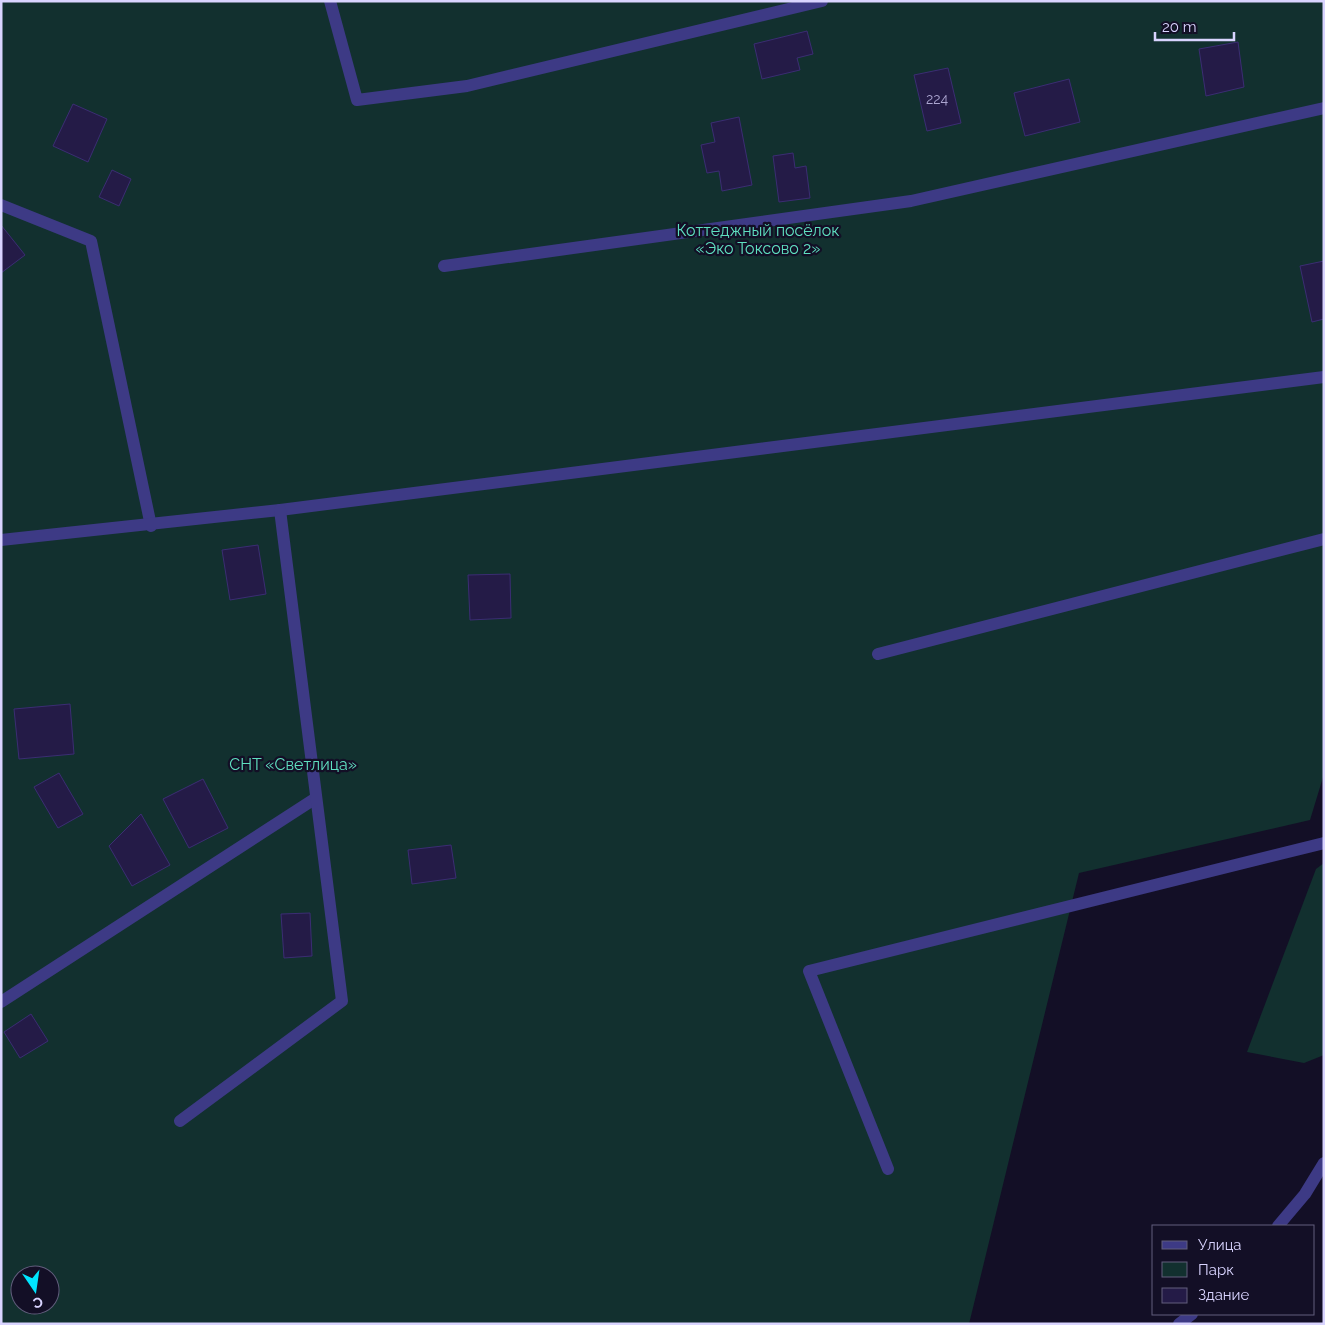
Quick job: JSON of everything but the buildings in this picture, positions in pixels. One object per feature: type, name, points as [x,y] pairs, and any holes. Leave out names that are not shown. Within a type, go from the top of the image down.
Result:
[{"type":"street","points":[[330,1],[357,100],[467,86],[822,1]]},
{"type":"street","points":[[444,266],[911,202],[1324,108]]},
{"type":"street","points":[[1,205],[91,241],[151,526]]},
{"type":"street","points":[[1,540],[151,526],[1324,377]]},
{"type":"street","points":[[180,1121],[342,1001],[280,510]]},
{"type":"street","points":[[878,654],[1324,539]]},
{"type":"street","points":[[1,1002],[316,798]]},
{"type":"street","points":[[888,1170],[809,971],[1324,843]]},
{"type":"street","points":[[1279,1225],[1305,1194],[1324,1163]]},
{"type":"street","points":[[1179,1324],[1191,1315]]},
{"type":"green space","points":[[1,1],[1324,1],[1324,774],[1310,820],[1079,873],[969,1324],[1,1324]]},
{"type":"green space","points":[[1324,863],[1324,1055],[1304,1063],[1247,1052],[1316,869]]},
{"type":"park label","name":"Коттеджный посёлок «Эко Токсово 2»","points":[[758,239]]},
{"type":"park label","name":"СНТ «Светлица»","points":[[293,764]]}]
